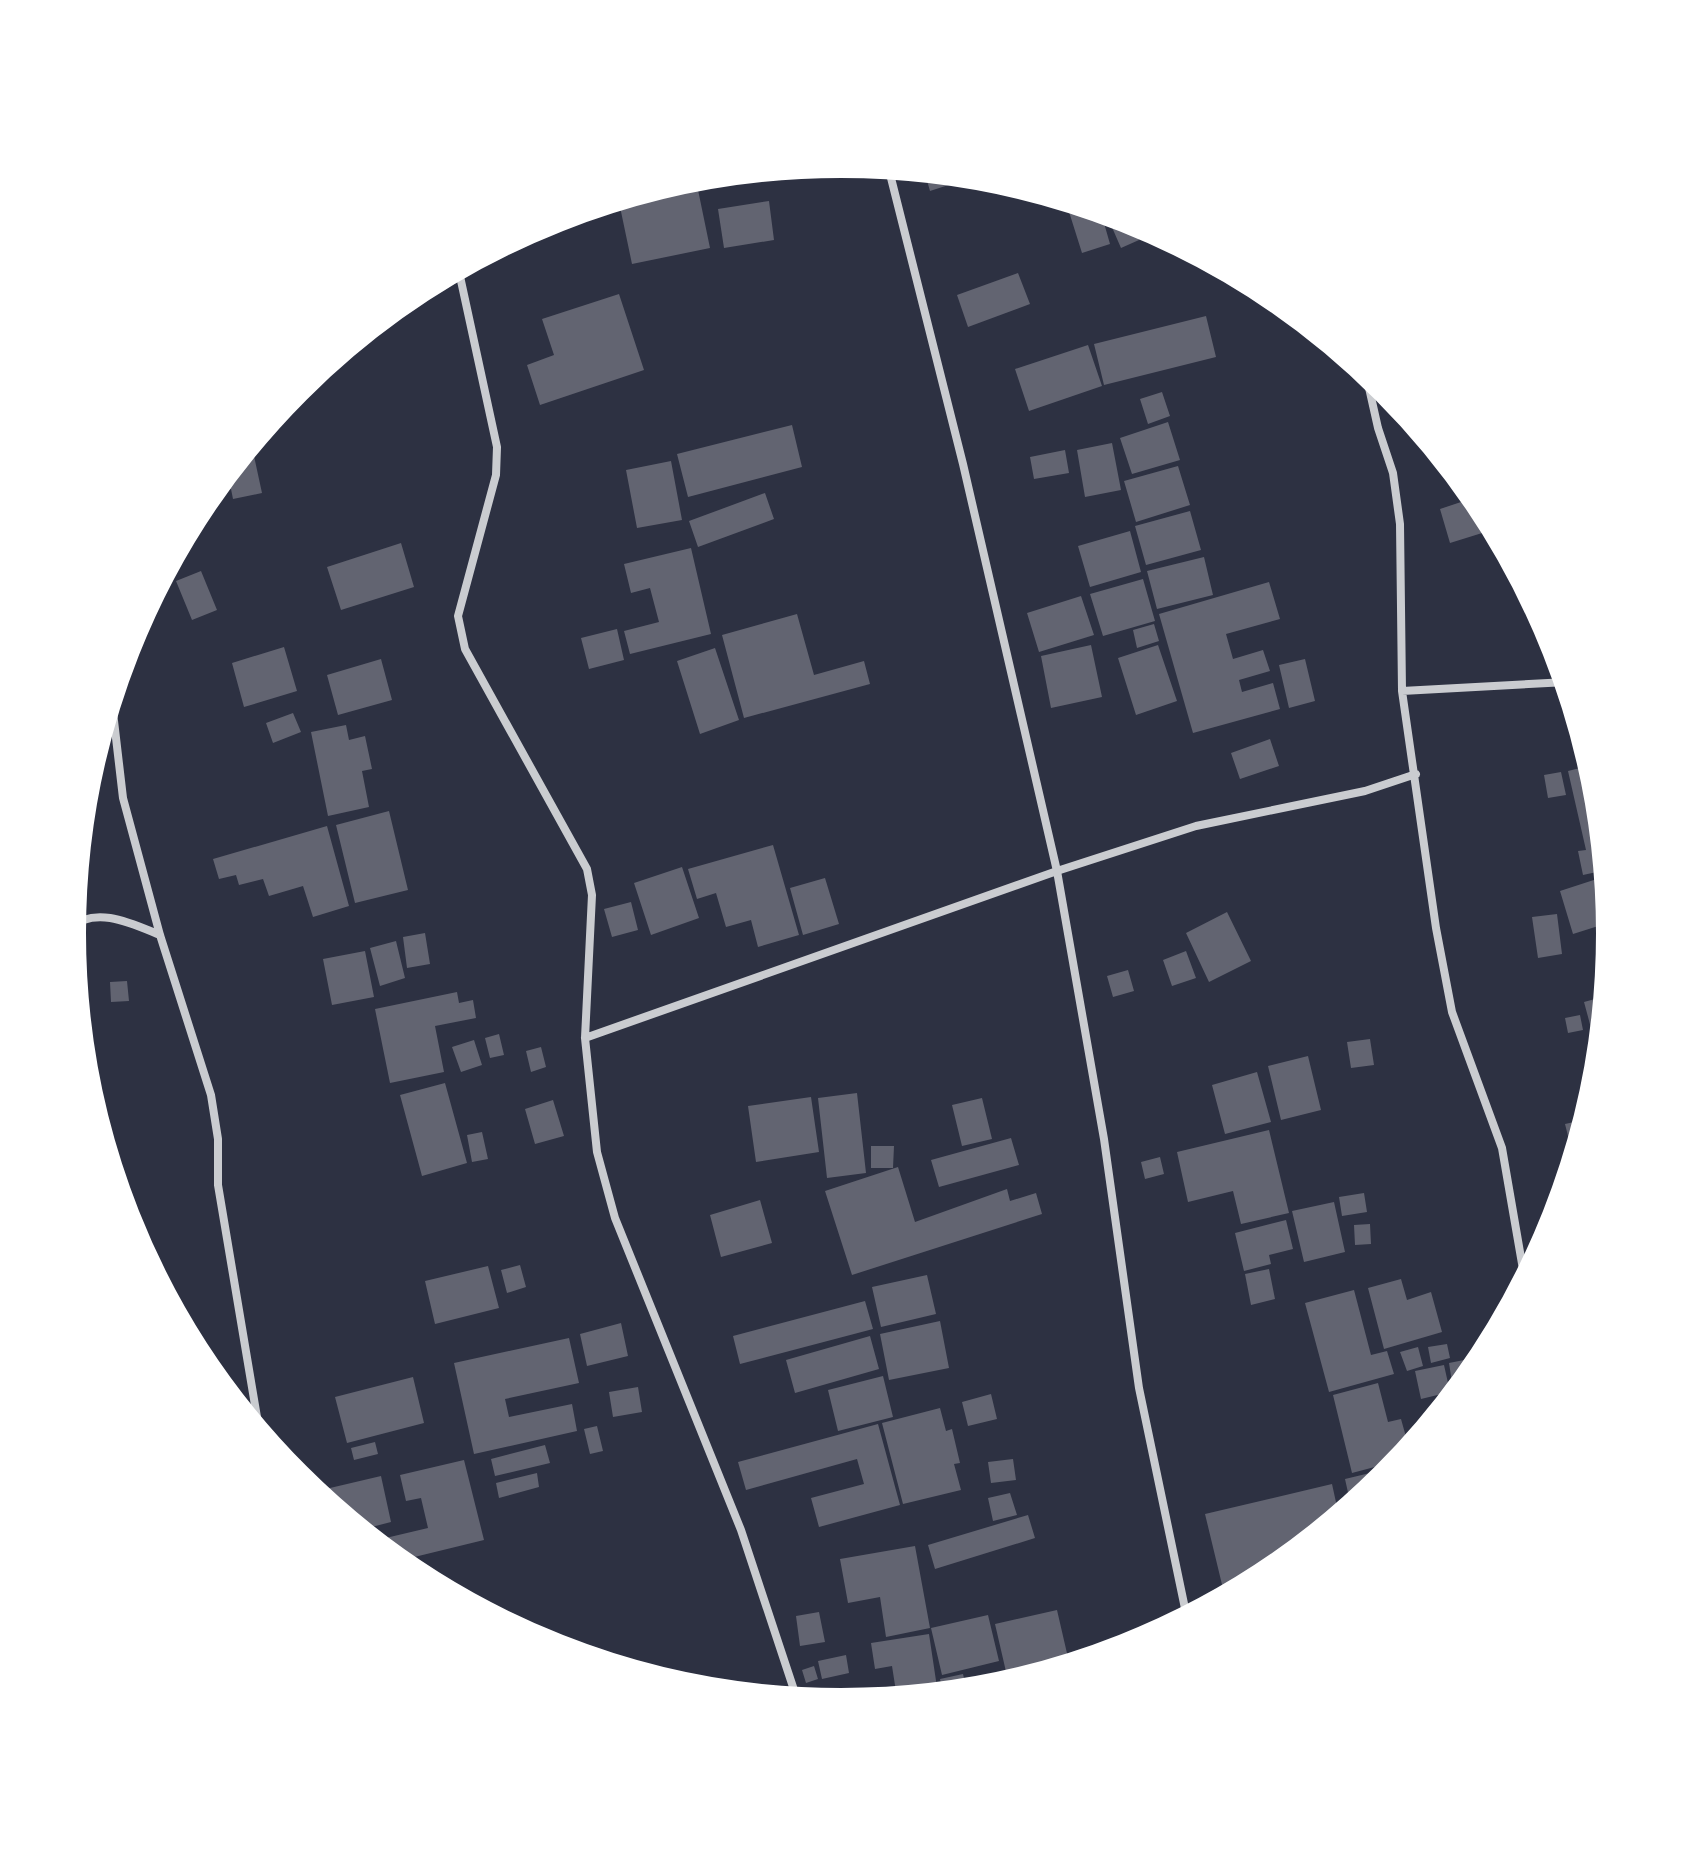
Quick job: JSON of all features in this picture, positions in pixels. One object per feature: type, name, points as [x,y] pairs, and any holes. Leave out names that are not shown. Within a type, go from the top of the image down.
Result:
[{"type":"street","points":[[891,177],[966,479],[1057,871],[1104,1139],[1139,1388],[1185,1606]]},
{"type":"street","points":[[460,279],[497,447],[496,475],[458,616],[461,634],[465,649],[587,869],[592,895],[585,1038],[597,1152],[615,1218],[741,1530],[793,1688]]},
{"type":"street","points":[[1370,391],[1393,473],[1400,524],[1402,691],[1436,928],[1452,1012],[1502,1148],[1522,1263]]},
{"type":"street","points":[[1402,691],[1556,683]]},
{"type":"street","points":[[114,723],[123,798],[160,935],[211,1095],[218,1139],[218,1185],[256,1413]]},
{"type":"street","points":[[585,1038],[1057,871],[1196,826],[1365,791],[1416,774]]},
{"type":"street","points":[[85,919],[104,917],[160,935]]},
{"type":"building","points":[[927,181],[952,184],[930,191]]},
{"type":"building","points":[[698,189],[710,248],[632,264],[620,209]]},
{"type":"building","points":[[769,201],[774,240],[724,248],[718,209]]},
{"type":"building","points":[[1069,211],[1104,223],[1110,244],[1082,253]]},
{"type":"building","points":[[1111,226],[1137,236],[1139,240],[1121,248]]},
{"type":"building","points":[[1018,273],[1030,304],[968,327],[957,295]]},
{"type":"building","points":[[619,294],[644,370],[540,405],[527,365],[554,355],[542,319]]},
{"type":"building","points":[[1206,316],[1216,357],[1104,385],[1094,344]]},
{"type":"building","points":[[1088,345],[1102,386],[1029,411],[1015,369]]},
{"type":"building","points":[[1162,392],[1170,416],[1148,424],[1140,399]]},
{"type":"building","points":[[1168,422],[1180,460],[1132,474],[1120,438]]},
{"type":"building","points":[[792,425],[802,467],[688,497],[677,454]]},
{"type":"building","points":[[1112,443],[1121,490],[1085,497],[1077,450]]},
{"type":"building","points":[[1065,450],[1069,473],[1034,479],[1030,457]]},
{"type":"building","points":[[254,455],[262,493],[233,499],[231,489],[228,490]]},
{"type":"building","points":[[671,461],[682,520],[637,528],[626,470]]},
{"type":"building","points":[[1178,466],[1190,505],[1136,522],[1124,481]]},
{"type":"building","points":[[765,493],[774,519],[698,547],[689,521]]},
{"type":"building","points":[[1463,501],[1483,533],[1450,543],[1440,509]]},
{"type":"building","points":[[1190,511],[1201,550],[1146,565],[1135,526]]},
{"type":"building","points":[[1130,531],[1141,572],[1090,587],[1078,546]]},
{"type":"building","points":[[401,543],[414,587],[341,610],[327,567]]},
{"type":"building","points":[[691,548],[711,634],[630,654],[624,631],[659,622],[650,588],[631,593],[624,564]]},
{"type":"building","points":[[1204,557],[1213,595],[1157,609],[1147,571]]},
{"type":"building","points":[[201,571],[217,610],[192,620],[176,581]]},
{"type":"building","points":[[1143,579],[1155,621],[1103,636],[1090,594]]},
{"type":"building","points":[[1269,582],[1280,619],[1226,634],[1233,659],[1263,650],[1270,671],[1239,680],[1242,692],[1273,683],[1280,709],[1193,733],[1159,614]]},
{"type":"building","points":[[1081,596],[1094,635],[1039,652],[1027,613]]},
{"type":"building","points":[[797,614],[814,675],[864,661],[870,684],[744,718],[722,635]]},
{"type":"building","points":[[1154,624],[1159,641],[1137,648],[1133,630]]},
{"type":"building","points":[[617,629],[624,660],[589,669],[581,638]]},
{"type":"building","points":[[1091,645],[1102,697],[1051,708],[1041,656]]},
{"type":"building","points":[[1158,645],[1177,701],[1136,715],[1118,658]]},
{"type":"building","points":[[284,647],[297,691],[244,707],[232,663]]},
{"type":"building","points":[[715,648],[739,720],[700,734],[677,661]]},
{"type":"building","points":[[381,659],[392,700],[338,715],[327,675]]},
{"type":"building","points":[[1305,659],[1315,701],[1289,708],[1279,665]]},
{"type":"building","points":[[293,713],[301,732],[273,743],[266,723]]},
{"type":"building","points":[[346,725],[349,740],[365,736],[372,769],[362,771],[369,807],[328,816],[311,732]]},
{"type":"building","points":[[1270,739],[1279,766],[1240,779],[1231,753]]},
{"type":"building","points":[[1579,768],[1592,834],[1595,872],[1583,875],[1578,851],[1586,850],[1568,771]]},
{"type":"building","points":[[1561,772],[1566,795],[1548,798],[1544,775]]},
{"type":"building","points":[[389,811],[408,890],[355,903],[336,825]]},
{"type":"building","points":[[327,826],[349,906],[313,917],[303,886],[269,896],[263,879],[239,885],[236,875],[219,879],[213,859]]},
{"type":"building","points":[[773,845],[799,935],[758,947],[751,920],[726,927],[716,893],[697,899],[688,869]]},
{"type":"building","points":[[682,867],[699,918],[651,935],[634,883]]},
{"type":"building","points":[[825,878],[839,924],[803,935],[790,888]]},
{"type":"building","points":[[1596,879],[1598,926],[1573,934],[1560,891]]},
{"type":"building","points":[[631,902],[638,930],[612,937],[604,909]]},
{"type":"building","points":[[1227,912],[1251,961],[1209,982],[1186,933]]},
{"type":"building","points":[[1557,914],[1562,954],[1538,958],[1532,917]]},
{"type":"building","points":[[425,933],[430,964],[407,968],[403,937]]},
{"type":"building","points":[[396,941],[405,978],[380,986],[370,948]]},
{"type":"building","points":[[365,951],[374,997],[332,1005],[323,959]]},
{"type":"building","points":[[1186,951],[1196,978],[1172,986],[1163,960]]},
{"type":"building","points":[[1128,970],[1134,991],[1113,997],[1107,976]]},
{"type":"building","points":[[127,981],[129,1001],[111,1002],[110,982]]},
{"type":"building","points":[[457,992],[459,1003],[473,1000],[476,1018],[435,1026],[444,1072],[390,1083],[375,1009]]},
{"type":"building","points":[[1595,999],[1592,1028],[1591,1028],[1584,1002]]},
{"type":"building","points":[[1580,1015],[1583,1030],[1568,1033],[1565,1018]]},
{"type":"building","points":[[499,1034],[504,1055],[490,1058],[485,1038]]},
{"type":"building","points":[[1370,1039],[1374,1065],[1351,1068],[1347,1042]]},
{"type":"building","points":[[474,1040],[482,1065],[461,1072],[452,1047]]},
{"type":"building","points":[[541,1047],[546,1067],[531,1072],[526,1051]]},
{"type":"building","points":[[1308,1056],[1321,1110],[1281,1120],[1268,1066]]},
{"type":"building","points":[[1257,1072],[1271,1122],[1225,1134],[1212,1085]]},
{"type":"building","points":[[445,1083],[467,1163],[422,1176],[400,1095]]},
{"type":"building","points":[[857,1093],[866,1173],[827,1178],[818,1098]]},
{"type":"building","points":[[811,1097],[819,1152],[756,1162],[748,1106]]},
{"type":"building","points":[[982,1098],[992,1139],[962,1146],[952,1105]]},
{"type":"building","points":[[553,1100],[564,1136],[535,1144],[525,1109]]},
{"type":"building","points":[[1573,1122],[1569,1139],[1565,1124]]},
{"type":"building","points":[[1269,1130],[1289,1213],[1241,1224],[1233,1191],[1188,1202],[1177,1152]]},
{"type":"building","points":[[482,1132],[488,1159],[472,1162],[467,1135]]},
{"type":"building","points":[[1011,1138],[1019,1165],[939,1187],[931,1160]]},
{"type":"building","points":[[871,1146],[894,1146],[893,1168],[871,1168]]},
{"type":"building","points":[[1160,1157],[1164,1174],[1145,1179],[1141,1162]]},
{"type":"building","points":[[898,1167],[915,1222],[1007,1189],[1010,1201],[1036,1193],[1042,1214],[852,1275],[825,1191]]},
{"type":"building","points":[[1364,1193],[1367,1212],[1342,1216],[1339,1197]]},
{"type":"building","points":[[760,1200],[772,1243],[721,1257],[710,1215]]},
{"type":"building","points":[[1334,1202],[1345,1252],[1304,1262],[1292,1211]]},
{"type":"building","points":[[1286,1220],[1293,1249],[1269,1255],[1271,1264],[1244,1271],[1235,1233]]},
{"type":"building","points":[[1370,1224],[1371,1244],[1355,1245],[1354,1225]]},
{"type":"building","points":[[520,1265],[526,1287],[507,1293],[501,1270]]},
{"type":"building","points":[[488,1266],[499,1308],[435,1324],[425,1281]]},
{"type":"building","points":[[1269,1269],[1275,1299],[1251,1305],[1245,1274]]},
{"type":"building","points":[[927,1275],[936,1314],[881,1327],[872,1287]]},
{"type":"building","points":[[1401,1279],[1407,1300],[1431,1292],[1442,1332],[1384,1349],[1368,1288]]},
{"type":"building","points":[[1354,1290],[1371,1355],[1387,1351],[1394,1374],[1329,1392],[1305,1303]]},
{"type":"building","points":[[865,1301],[873,1329],[740,1364],[733,1336]]},
{"type":"building","points":[[940,1321],[949,1368],[889,1380],[880,1334]]},
{"type":"building","points":[[621,1323],[628,1356],[587,1366],[580,1334]]},
{"type":"building","points":[[870,1336],[879,1369],[795,1393],[786,1360]]},
{"type":"building","points":[[569,1338],[579,1383],[505,1399],[509,1417],[572,1404],[577,1431],[474,1454],[454,1363]]},
{"type":"building","points":[[1447,1344],[1450,1358],[1431,1363],[1428,1347]]},
{"type":"building","points":[[1418,1347],[1423,1366],[1407,1371],[1400,1352]]},
{"type":"building","points":[[1465,1360],[1452,1379],[1449,1363]]},
{"type":"building","points":[[1444,1365],[1448,1384],[1441,1394],[1421,1399],[1415,1371]]},
{"type":"building","points":[[883,1376],[893,1417],[838,1431],[828,1390]]},
{"type":"building","points":[[413,1377],[424,1423],[347,1443],[335,1397]]},
{"type":"building","points":[[1378,1383],[1388,1422],[1401,1419],[1406,1436],[1378,1466],[1352,1473],[1333,1395]]},
{"type":"building","points":[[638,1387],[642,1412],[613,1417],[609,1392]]},
{"type":"building","points":[[991,1394],[997,1419],[968,1426],[962,1402]]},
{"type":"building","points":[[940,1408],[946,1431],[952,1429],[960,1463],[954,1464],[961,1490],[903,1504],[882,1423]]},
{"type":"building","points":[[878,1424],[900,1505],[819,1527],[811,1498],[864,1484],[857,1459],[746,1490],[738,1462]]},
{"type":"building","points":[[597,1426],[603,1451],[590,1454],[584,1429]]},
{"type":"building","points":[[375,1442],[378,1454],[354,1460],[351,1448]]},
{"type":"building","points":[[545,1445],[550,1463],[495,1476],[491,1459]]},
{"type":"building","points":[[1013,1459],[1016,1480],[991,1483],[988,1462]]},
{"type":"building","points":[[464,1460],[484,1540],[413,1557],[387,1538],[428,1528],[421,1498],[406,1501],[400,1475]]},
{"type":"building","points":[[537,1473],[539,1487],[499,1498],[496,1483]]},
{"type":"building","points":[[1371,1473],[1348,1494],[1345,1479]]},
{"type":"building","points":[[381,1476],[391,1522],[372,1527],[328,1489]]},
{"type":"building","points":[[1332,1484],[1337,1505],[1262,1562],[1222,1586],[1205,1514]]},
{"type":"building","points":[[1010,1493],[1017,1515],[993,1521],[988,1498]]},
{"type":"building","points":[[1028,1515],[1035,1538],[935,1569],[928,1545]]},
{"type":"building","points":[[915,1546],[930,1628],[886,1637],[880,1597],[848,1603],[840,1559]]},
{"type":"building","points":[[1057,1610],[1067,1654],[1006,1671],[995,1624]]},
{"type":"building","points":[[819,1612],[825,1642],[800,1646],[796,1616]]},
{"type":"building","points":[[988,1615],[999,1661],[942,1675],[931,1628]]},
{"type":"building","points":[[929,1634],[936,1683],[895,1688],[892,1666],[875,1669],[871,1643]]},
{"type":"building","points":[[846,1655],[849,1673],[822,1679],[818,1661]]},
{"type":"building","points":[[814,1666],[818,1679],[806,1683],[802,1670]]},
{"type":"building","points":[[963,1674],[964,1679],[941,1683],[940,1679]]}]
